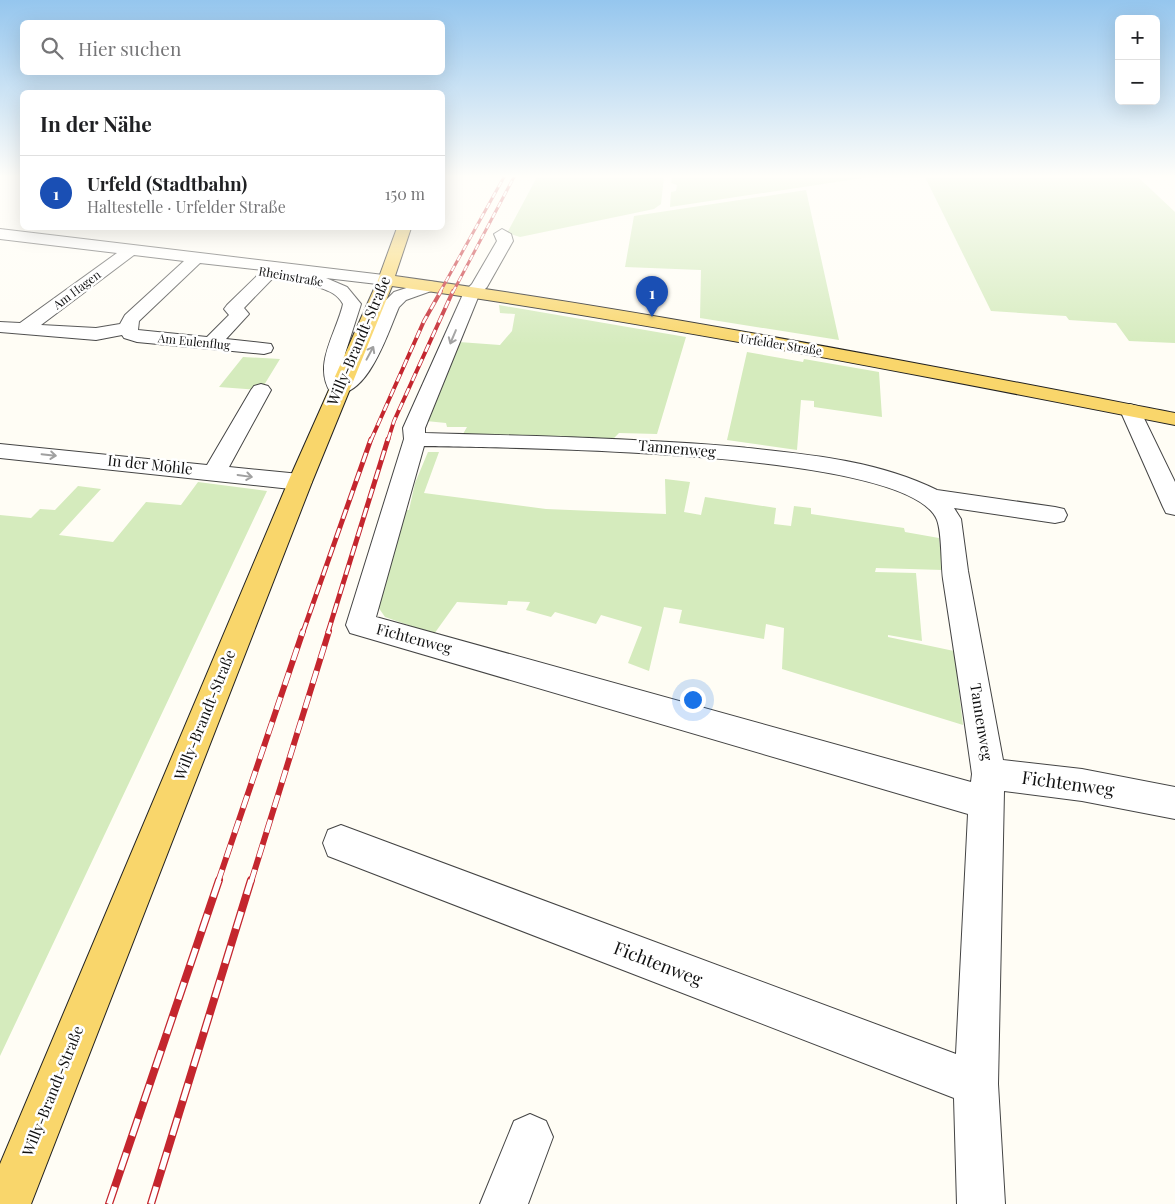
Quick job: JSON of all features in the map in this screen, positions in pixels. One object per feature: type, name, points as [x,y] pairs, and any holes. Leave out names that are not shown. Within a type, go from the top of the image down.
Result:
[{"type":"main road","name":"Willy-Brandt-Straße","points":[[7,1204],[338,389],[386,280],[402,233]]},
{"type":"main road","name":"Urfelder Straße","points":[[386,280],[472,292],[847,355],[1175,419]]},
{"type":"street","points":[[415,439],[414,428],[472,292],[479,286],[505,242],[506,237],[502,234]]},
{"type":"street","name":"Rheinstraße","points":[[2,236],[386,280]]},
{"type":"street","name":"Am Hagen","points":[[24,329],[130,250]]},
{"type":"street","points":[[0,328],[96,334],[128,328],[132,319],[195,259]]},
{"type":"street","name":"Rheinstraße","points":[[230,263],[268,274],[328,284],[344,291],[352,304],[351,316],[335,359],[333,370],[338,389]]},
{"type":"street","points":[[211,344],[240,314],[233,309],[268,274]]},
{"type":"street","points":[[338,389],[362,370],[391,305],[400,296],[428,286]]},
{"type":"street","name":"Am Eulenflug","points":[[128,328],[131,334],[137,336],[264,348]]},
{"type":"street","points":[[215,472],[260,390]]},
{"type":"street","points":[[1130,410],[1175,508]]},
{"type":"street","name":"Fichtenweg","points":[[415,439],[404,470],[360,626],[381,629],[679,713],[987,788],[1043,778],[1128,792],[1175,803]]},
{"type":"street","name":"Tannenweg","points":[[415,439],[650,446],[787,459],[875,475],[912,487],[932,497],[1055,515]]},
{"type":"street","name":"In der Mohle","points":[[0,451],[300,482]]},
{"type":"street","name":"Tannenweg","points":[[932,497],[949,519],[987,788]]},
{"type":"street","points":[[981,1204],[976,1084],[987,788]]},
{"type":"street","name":"Fichtenweg","points":[[340,844],[976,1084]]},
{"type":"street","points":[[504,1204],[530,1137]]},
{"type":"green space","points":[[508,233],[538,233],[520,237]]},
{"type":"green space","points":[[631,233],[816,233],[839,340],[700,318],[701,270],[625,267]]},
{"type":"green space","points":[[953,233],[1175,233],[1175,343],[1129,341],[1116,323],[1069,320],[1066,316],[991,311]]},
{"type":"green space","points":[[499,305],[686,337],[657,434],[619,433],[613,439],[463,434],[467,427],[447,427],[446,423],[426,421],[459,342],[500,345],[512,331],[515,314],[500,313]]},
{"type":"green space","points":[[747,352],[803,362],[804,359],[879,372],[882,417],[814,407],[814,401],[801,400],[797,450],[727,440]]},
{"type":"green space","points":[[243,357],[280,359],[261,390],[219,387]]},
{"type":"green space","points":[[428,452],[439,452],[424,493],[546,509],[666,514],[665,479],[690,482],[684,512],[701,515],[705,497],[776,508],[774,524],[791,526],[794,506],[811,508],[811,514],[904,528],[905,532],[939,538],[943,570],[876,568],[875,572],[916,573],[922,641],[888,635],[888,637],[954,651],[963,725],[782,669],[784,628],[766,624],[764,639],[679,623],[682,610],[664,607],[649,671],[628,663],[642,627],[601,615],[596,624],[555,612],[551,617],[526,610],[530,602],[508,601],[507,605],[457,602],[434,634],[385,617],[376,604],[381,587],[385,588],[387,579],[383,579],[400,510],[409,510],[415,483]]},
{"type":"green space","points":[[198,482],[267,491],[0,1056],[0,515],[31,518],[40,509],[55,510],[78,486],[101,489],[59,535],[113,542],[146,502],[181,505]]},
{"type":"railway","points":[[440,292],[473,233]]},
{"type":"railway","points":[[453,292],[484,233]]},
{"type":"railway","points":[[371,440],[424,321],[441,291]]},
{"type":"railway","points":[[388,440],[394,421],[453,291]]},
{"type":"railway","points":[[303,632],[371,439]]},
{"type":"railway","points":[[328,632],[388,439]]},
{"type":"railway","points":[[218,882],[303,631]]},
{"type":"railway","points":[[251,882],[329,631]]},
{"type":"railway","points":[[109,1204],[219,880]]},
{"type":"railway","points":[[151,1204],[251,880]]},
{"type":"place","name":"Urfeld (Stadtbahn)","points":[[652,317]]}]
